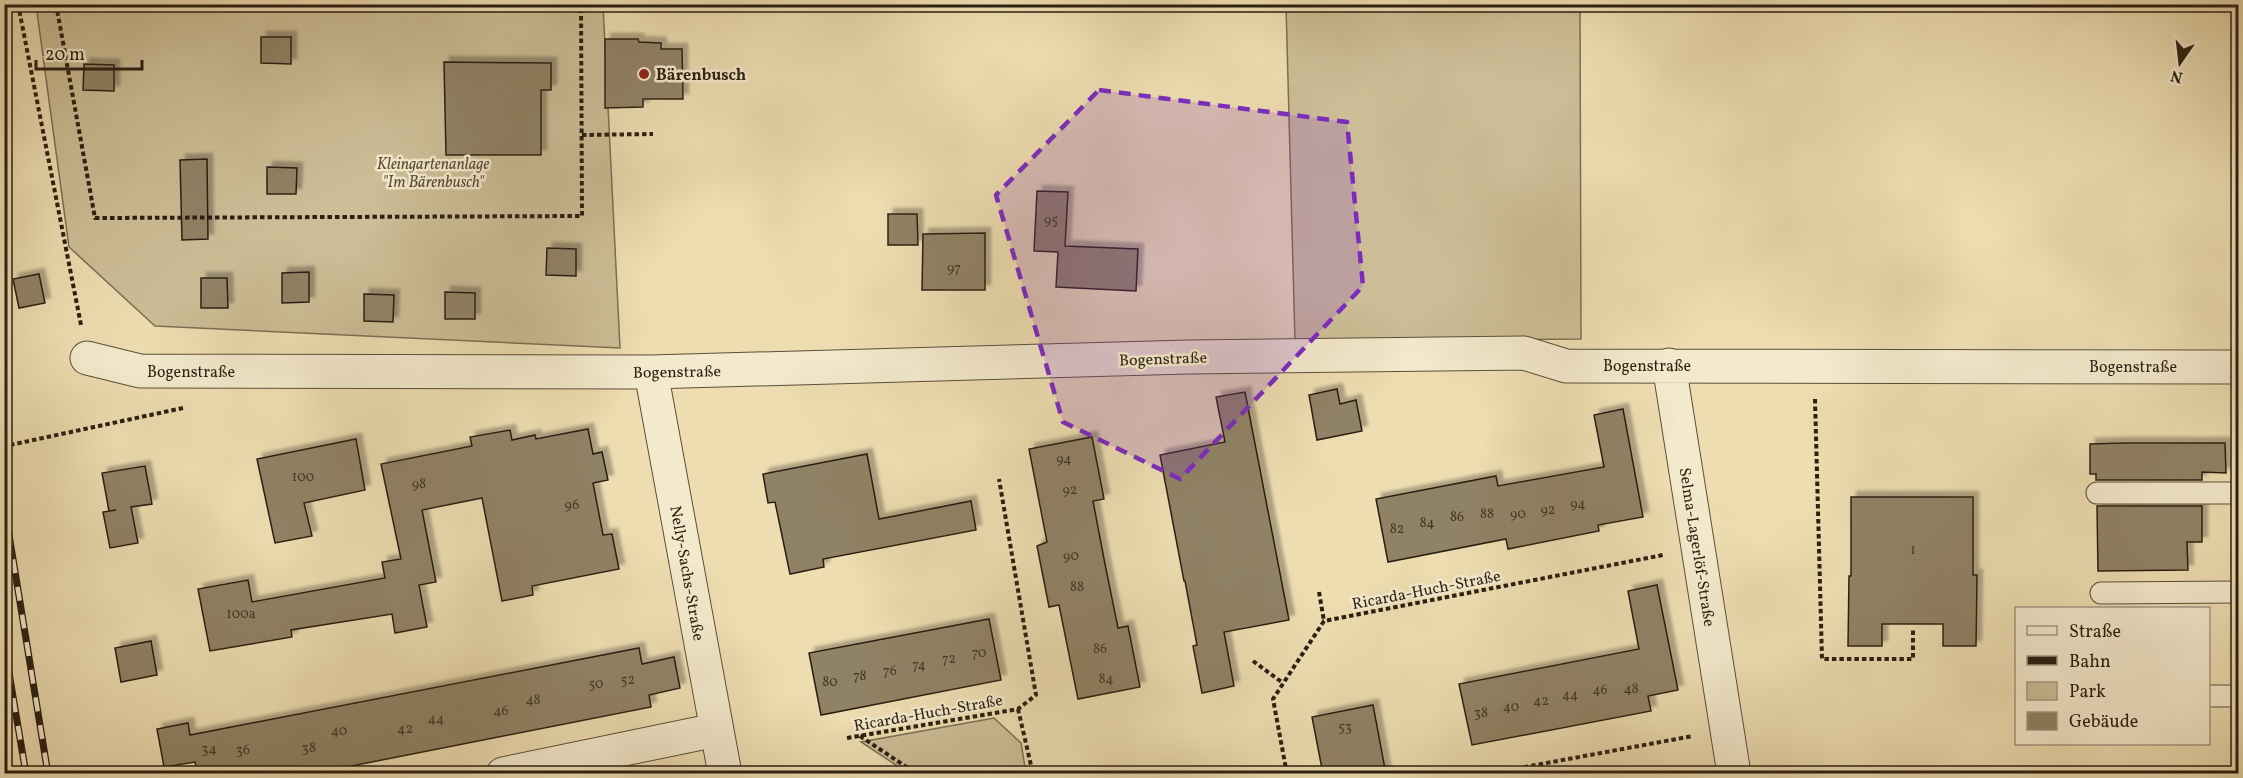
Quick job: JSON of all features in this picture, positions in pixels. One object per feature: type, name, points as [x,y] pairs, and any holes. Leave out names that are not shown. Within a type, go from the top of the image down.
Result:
[{"type":"street","name":"Bogenstraße","points":[[87,358],[140,371],[651,372],[1199,357],[1524,352],[1566,366],[2238,367]]},
{"type":"street","name":"Selma-Lagerlöf-Straße","points":[[1669,365],[1734,774]]},
{"type":"street","name":"Nelly-Sachs-Straße","points":[[651,372],[725,774]]},
{"type":"street","points":[[503,774],[716,730]]},
{"type":"lane","points":[[2097,493],[2238,493]]},
{"type":"lane","points":[[2101,593],[2238,591]]},
{"type":"lane","points":[[2210,696],[2238,696]]},
{"type":"path","points":[[18,4],[87,358]]},
{"type":"path","points":[[56,4],[95,218],[582,216],[581,4]]},
{"type":"path","points":[[582,135],[653,134]]},
{"type":"path","points":[[1815,365],[1822,659],[1913,659],[1913,630]]},
{"type":"path","points":[[10,445],[186,408]]},
{"type":"path","points":[[999,479],[1036,695],[1018,709]]},
{"type":"path","name":"Ricarda-Huch-Straße","points":[[1324,621],[1699,548]]},
{"type":"path","points":[[1287,774],[1273,699],[1324,621],[1319,592]]},
{"type":"path","points":[[1253,661],[1283,683]]},
{"type":"path","name":"Ricarda-Huch-Straße","points":[[847,738],[1018,709],[1033,774]]},
{"type":"path","points":[[1487,774],[1726,730]]},
{"type":"path","points":[[859,736],[917,774]]},
{"type":"highlighted area","points":[[1099,90],[1347,122],[1363,286],[1180,479],[1063,422],[996,195]]},
{"type":"green space","name":"Kleingartenanlage \"Im Bärenbusch\"","points":[[36,5],[603,5],[620,348],[155,326],[69,247]]},
{"type":"green space","points":[[1286,5],[1580,5],[1581,339],[1295,341]]},
{"type":"green space","points":[[994,718],[1021,743],[1026,773],[908,773],[861,742]]},
{"type":"building","points":[[261,37],[291,37],[291,64],[261,63]]},
{"type":"building","name":"Bärenbusch","points":[[605,39],[638,39],[639,42],[661,43],[661,49],[682,49],[683,99],[643,99],[643,107],[605,108]]},
{"type":"building","points":[[444,62],[551,63],[551,90],[541,90],[541,155],[446,155]]},
{"type":"building","points":[[84,64],[114,65],[114,91],[83,90]]},
{"type":"building","points":[[207,159],[208,239],[182,240],[180,160]]},
{"type":"building","points":[[267,167],[297,168],[296,194],[267,194]]},
{"type":"building","points":[[1037,191],[1068,192],[1065,246],[1138,249],[1136,291],[1056,287],[1058,252],[1034,251]]},
{"type":"building","points":[[888,214],[917,214],[918,245],[888,245]]},
{"type":"building","points":[[985,233],[985,290],[922,290],[923,234]]},
{"type":"building","points":[[547,248],[576,249],[576,276],[546,275]]},
{"type":"building","points":[[309,272],[309,302],[282,303],[282,273]]},
{"type":"building","points":[[39,274],[45,303],[19,308],[13,279]]},
{"type":"building","points":[[201,278],[227,278],[228,308],[201,308]]},
{"type":"building","points":[[445,292],[475,293],[475,319],[445,319]]},
{"type":"building","points":[[364,294],[394,295],[393,322],[364,321]]},
{"type":"building","points":[[1337,389],[1340,404],[1356,400],[1362,431],[1317,440],[1309,395]]},
{"type":"building","points":[[1245,392],[1289,620],[1224,632],[1234,686],[1202,693],[1193,646],[1197,645],[1160,455],[1225,442],[1216,397]]},
{"type":"building","points":[[1623,409],[1643,517],[1598,525],[1599,531],[1508,549],[1506,539],[1388,562],[1376,499],[1496,476],[1498,486],[1604,467],[1594,415]]},
{"type":"building","points":[[588,429],[593,454],[602,452],[608,480],[593,483],[603,535],[612,534],[619,569],[532,586],[533,595],[502,601],[482,498],[422,510],[436,582],[419,585],[427,627],[395,633],[392,614],[291,630],[292,637],[210,651],[198,589],[248,580],[252,602],[385,578],[382,562],[401,559],[381,464],[472,446],[470,437],[510,430],[512,440],[535,435],[536,439]]},
{"type":"building","points":[[1092,437],[1104,499],[1093,501],[1105,564],[1118,628],[1128,626],[1140,687],[1078,699],[1059,605],[1049,607],[1037,546],[1047,542],[1029,449]]},
{"type":"building","points":[[356,439],[365,490],[304,503],[312,536],[275,543],[257,459]]},
{"type":"building","points":[[2225,443],[2226,473],[2202,472],[2202,480],[2096,480],[2096,474],[2090,474],[2090,444]]},
{"type":"building","points":[[867,454],[879,519],[971,501],[976,530],[823,559],[824,567],[790,574],[775,502],[768,503],[763,474]]},
{"type":"building","points":[[145,466],[152,504],[131,507],[138,543],[110,548],[103,512],[116,510],[109,511],[102,473]]},
{"type":"building","points":[[1851,497],[1973,497],[1973,575],[1977,575],[1976,646],[1943,646],[1943,624],[1882,624],[1882,646],[1848,646]]},
{"type":"building","points":[[2097,506],[2202,506],[2202,542],[2187,542],[2188,570],[2098,571]]},
{"type":"building","points":[[1657,585],[1678,690],[1648,696],[1651,711],[1472,745],[1459,684],[1639,649],[1628,591]]},
{"type":"building","points":[[989,619],[1001,680],[821,715],[809,653]]},
{"type":"building","points":[[151,641],[157,675],[121,682],[115,648]]},
{"type":"building","points":[[639,648],[642,664],[674,657],[680,688],[649,695],[651,707],[311,774],[198,774],[195,762],[164,767],[157,729],[188,723],[190,735]]},
{"type":"building","points":[[1373,705],[1386,774],[1323,774],[1312,717]]},
{"type":"railway","points":[[4,504],[48,774]]},
{"type":"railway","points":[[4,643],[26,774]]},
{"type":"place","name":"Bärenbusch","points":[[644,74]]}]
